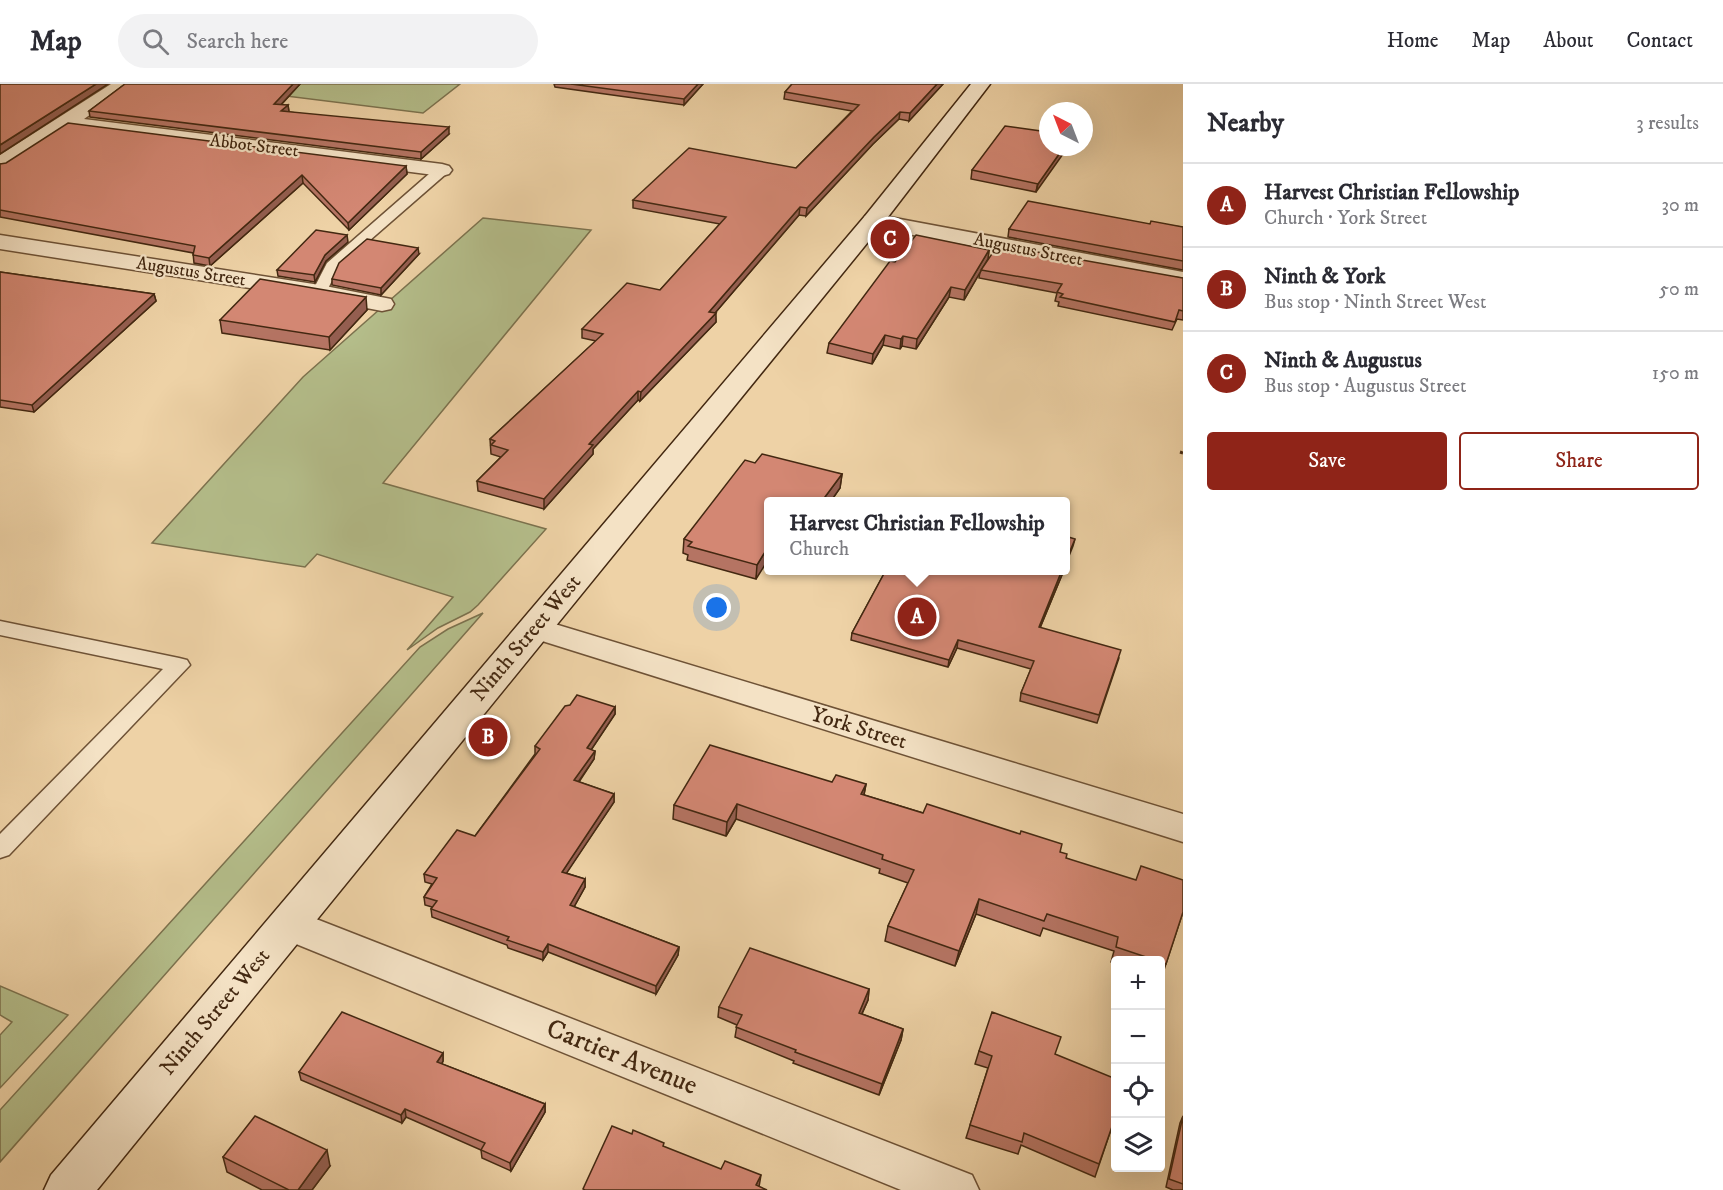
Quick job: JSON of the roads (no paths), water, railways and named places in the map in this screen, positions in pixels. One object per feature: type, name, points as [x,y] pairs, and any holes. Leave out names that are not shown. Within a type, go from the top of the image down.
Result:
[{"type":"street","points":[[0,164],[124,84]]},
{"type":"street","name":"Ninth Street West","points":[[68,1190],[873,221],[981,84]]},
{"type":"street","name":"Abbot Street","points":[[65,122],[442,170]]},
{"type":"street","name":"Augustus Street","points":[[873,221],[1183,279]]},
{"type":"street","name":"Augustus Street","points":[[0,242],[320,292],[382,304]]},
{"type":"street","name":"York Street","points":[[535,628],[1183,828]]},
{"type":"street","name":"Cartier Avenue","points":[[288,924],[955,1190]]},
{"type":"lane","points":[[320,292],[333,266],[442,170]]},
{"type":"lane","points":[[0,628],[180,665],[0,849]]},
{"type":"place","name":"Ninth & Augustus","points":[[890,239]]},
{"type":"place","name":"Harvest Christian Fellowship","points":[[917,617]]},
{"type":"place","name":"Ninth & York","points":[[488,737]]}]
